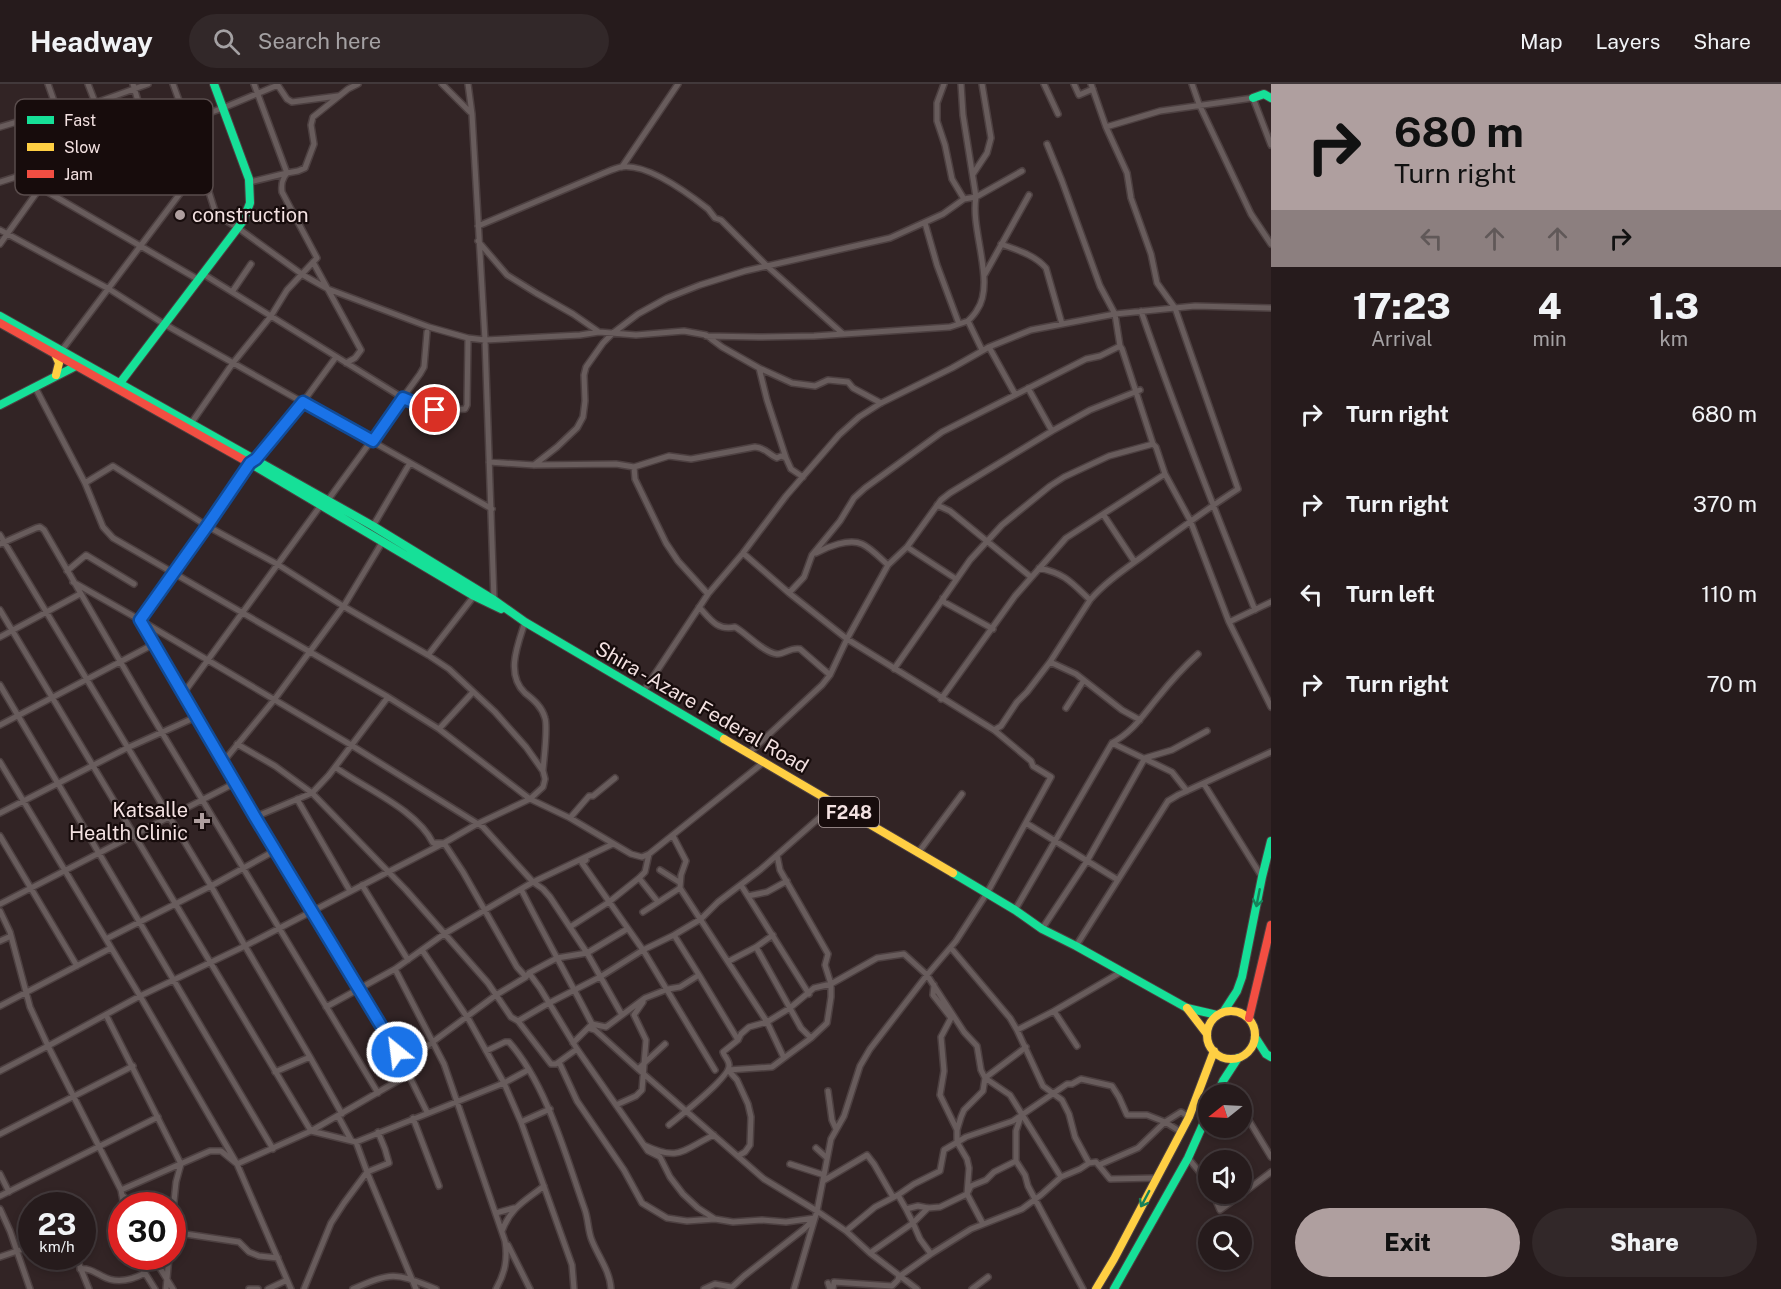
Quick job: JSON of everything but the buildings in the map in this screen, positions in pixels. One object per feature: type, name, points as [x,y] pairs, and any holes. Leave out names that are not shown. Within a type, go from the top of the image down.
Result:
[{"type":"main road","points":[[120,383],[238,228],[251,205],[250,182],[214,84]]},
{"type":"main road","points":[[1253,98],[1264,94],[1271,98]]},
{"type":"main road","name":"Shira - Azare Federal Road","points":[[0,316],[58,352],[76,366],[253,461],[474,596],[513,614]]},
{"type":"main road","name":"Shira - Azare Federal Road","points":[[0,323],[192,422],[253,461]]},
{"type":"main road","points":[[56,375],[59,363],[58,352]]},
{"type":"main road","points":[[0,405],[76,366]]},
{"type":"main road","name":"Shira - Azare Federal Road","points":[[325,503],[373,526],[494,600],[525,622],[1016,910],[1042,929],[1077,946],[1187,1008],[1221,1013]]},
{"type":"main road","points":[[1269,1054],[1229,1059],[1214,1051],[1207,1034],[1210,1024],[1237,991],[1242,977],[1271,841]]},
{"type":"main road","points":[[1249,1018],[1271,925]]},
{"type":"main road","name":"Shira - Azare Federal Road","points":[[1187,1008],[1207,1034]]},
{"type":"main road","points":[[1221,1013],[1238,1011],[1249,1018],[1254,1027],[1255,1037],[1252,1047],[1241,1056],[1222,1084]]},
{"type":"main road","points":[[1255,1037],[1269,1054]]},
{"type":"main road","points":[[1096,1289],[1189,1117],[1214,1051]]},
{"type":"main road","points":[[1118,1287],[1198,1136]]},
{"type":"street","points":[[48,84],[53,99]]},
{"type":"street","points":[[88,84],[94,99]]},
{"type":"street","points":[[104,99],[134,86],[148,84]]},
{"type":"street","points":[[172,84],[178,99]]},
{"type":"street","points":[[254,84],[287,173]]},
{"type":"street","points":[[250,182],[305,168],[314,144],[310,125],[313,117],[358,84]]},
{"type":"street","points":[[442,84],[471,114]]},
{"type":"street","points":[[468,84],[485,340],[494,600]]},
{"type":"street","points":[[622,167],[678,84]]},
{"type":"street","points":[[944,84],[937,103],[938,121],[952,179],[964,199]]},
{"type":"street","points":[[210,195],[219,216],[303,275],[328,289],[404,319],[468,338],[485,340],[599,332],[636,335],[684,331],[706,336],[759,337],[950,327],[968,321],[978,310],[983,298],[984,276],[974,209],[976,197],[963,115],[961,84]]},
{"type":"street","points":[[973,174],[987,153],[991,138],[982,84]]},
{"type":"street","points":[[1044,84],[1058,114]]},
{"type":"street","points":[[994,730],[1002,726],[1017,702],[1050,662],[1097,591],[1190,520],[1238,489],[1175,308],[1157,283],[1151,254],[1131,198],[1127,173],[1106,127],[1092,87],[1079,95],[1074,84]]},
{"type":"street","points":[[1192,84],[1199,104],[1251,214],[1271,244]]},
{"type":"street","points":[[213,111],[278,85],[287,99],[292,102],[339,96]]},
{"type":"street","points":[[1106,127],[1160,111],[1253,98],[1271,146]]},
{"type":"street","points":[[0,127],[15,123]]},
{"type":"street","points":[[1047,144],[1100,286],[1115,314],[1120,346],[1138,391],[1153,444],[1165,474],[1190,520],[1229,622],[1271,707]]},
{"type":"street","points":[[478,226],[622,167],[650,171],[708,209],[715,218],[721,220],[767,266],[842,333]]},
{"type":"street","points":[[534,465],[577,428],[583,417],[586,367],[603,343],[638,314],[667,298],[700,285],[767,266],[890,238],[943,214],[964,199],[976,197],[1022,171]]},
{"type":"street","points":[[192,422],[232,363],[271,316],[287,290],[317,258],[282,192],[281,185],[287,173]]},
{"type":"street","points":[[0,182],[15,178]]},
{"type":"street","points":[[0,243],[35,195]]},
{"type":"street","points":[[52,195],[141,246],[232,292],[403,398],[422,406],[435,410],[465,409],[467,405],[468,338]]},
{"type":"street","points":[[58,352],[180,195]]},
{"type":"street","points":[[984,276],[1029,195]]},
{"type":"street","points":[[925,223],[936,265],[959,324]]},
{"type":"street","points":[[0,230],[109,289],[164,324],[492,509]]},
{"type":"street","points":[[478,242],[507,275],[599,332]]},
{"type":"street","points":[[1001,244],[1030,255],[1046,268],[1062,324]]},
{"type":"street","points":[[313,262],[361,350],[355,358],[346,363]]},
{"type":"street","points":[[232,292],[251,264]]},
{"type":"street","points":[[643,692],[708,594],[803,477],[839,435],[859,417],[881,403],[952,368],[982,350],[1031,330],[1115,314],[1195,306],[1271,308]]},
{"type":"street","points":[[1141,312],[1212,505],[1255,609]]},
{"type":"street","points":[[968,321],[982,350]]},
{"type":"street","points":[[183,694],[277,564],[373,441],[424,367],[427,332]]},
{"type":"street","points":[[706,336],[759,368],[792,383],[815,386],[828,380],[848,382],[854,388],[881,403]]},
{"type":"street","points":[[789,593],[804,577],[812,555],[840,521],[854,498],[865,488],[942,432],[1086,359],[1100,356],[1120,346]]},
{"type":"street","points":[[989,347],[1015,394]]},
{"type":"street","points":[[140,620],[253,461],[303,402],[336,357]]},
{"type":"street","points":[[759,368],[766,400],[786,458],[791,469],[803,477]]},
{"type":"street","points":[[35,387],[85,483],[100,522],[109,535],[388,696],[439,729],[530,800],[570,818],[631,854],[642,857],[649,854],[764,762]]},
{"type":"street","points":[[1028,388],[1052,431]]},
{"type":"street","points":[[749,753],[822,686],[888,565],[907,548],[937,505],[950,493],[1052,431],[1090,410],[1138,391]]},
{"type":"street","points":[[894,669],[970,560],[1002,525],[1064,477],[1109,456],[1153,444]]},
{"type":"street","points":[[489,462],[534,465],[616,464],[634,467],[669,456],[691,459],[755,447],[762,447],[771,456],[786,458]]},
{"type":"street","points":[[373,526],[410,463]]},
{"type":"street","points":[[85,483],[113,466],[207,526],[277,564],[343,606],[428,655],[449,669],[495,712],[526,747],[543,771]]},
{"type":"street","points":[[634,467],[635,479],[666,543],[678,561],[708,594]]},
{"type":"street","points":[[941,699],[1015,596],[1066,538],[1165,474]]},
{"type":"street","points":[[937,505],[950,511],[1031,577]]},
{"type":"street","points":[[1103,514],[1134,561]]},
{"type":"street","points":[[2,543],[36,528],[40,527],[44,531],[378,1093]]},
{"type":"street","points":[[0,535],[2,543],[211,886],[310,1057],[353,1141],[416,1289]]},
{"type":"street","points":[[223,762],[274,700],[343,606],[383,541]]},
{"type":"street","points":[[812,555],[824,549],[855,542],[864,544],[888,565]]},
{"type":"street","points":[[907,548],[956,579]]},
{"type":"street","points":[[743,553],[847,639],[994,730],[1031,761],[1033,766],[1051,777],[987,893],[951,948],[927,975],[870,1049],[860,1066],[844,1116],[831,1139],[817,1211],[794,1289]]},
{"type":"street","points":[[67,571],[86,555],[134,584]]},
{"type":"street","points":[[1039,568],[1063,575],[1090,600]]},
{"type":"street","points":[[73,582],[351,745],[489,832],[533,882],[550,897],[587,953],[622,1015]]},
{"type":"street","points":[[0,637],[80,594]]},
{"type":"street","points":[[428,655],[474,596]]},
{"type":"street","points":[[943,598],[944,602],[993,628]]},
{"type":"street","points":[[1229,622],[1271,602]]},
{"type":"street","points":[[699,607],[719,627],[735,627],[770,652],[779,654],[795,648],[800,649],[830,675]]},
{"type":"street","points":[[0,610],[311,1131],[353,1141],[458,1102],[504,1083],[528,1070]]},
{"type":"street","points":[[140,620],[255,817],[391,1040],[427,1112]]},
{"type":"street","points":[[0,1071],[140,996],[245,946],[477,824],[530,800],[543,787],[545,779],[543,771],[546,721],[540,706],[520,688],[514,672],[516,653],[525,622]]},
{"type":"street","points":[[0,726],[154,644]]},
{"type":"street","points":[[1016,910],[1112,742],[1126,735],[1166,687],[1198,654]]},
{"type":"street","points":[[1050,662],[1076,674],[1122,710],[1140,720]]},
{"type":"street","points":[[1066,708],[1084,680]]},
{"type":"street","points":[[0,685],[273,1149]]},
{"type":"street","points":[[439,729],[473,692]]},
{"type":"street","points":[[255,817],[312,793],[335,767],[388,696]]},
{"type":"street","points":[[0,813],[127,748],[196,717]]},
{"type":"street","points":[[1042,929],[1087,861],[1145,758],[1172,750],[1208,731]]},
{"type":"street","points":[[1112,742],[1172,772],[1187,791]]},
{"type":"street","points":[[237,744],[275,766],[312,793],[388,871],[488,983],[511,1017],[518,1021],[551,1064],[554,1065],[577,1049]]},
{"type":"street","points":[[1077,946],[1168,801],[1271,752]]},
{"type":"street","points":[[0,762],[237,1164],[291,1289]]},
{"type":"street","points":[[335,767],[412,817],[428,832],[433,843],[444,843]]},
{"type":"street","points":[[570,818],[589,796],[593,796],[615,778]]},
{"type":"street","points":[[0,904],[236,783]]},
{"type":"street","points":[[1204,784],[1262,878]]},
{"type":"street","points":[[918,853],[962,794]]},
{"type":"street","points":[[297,799],[350,891]]},
{"type":"street","points":[[518,1021],[701,919],[718,902],[777,855],[835,804]]},
{"type":"street","points":[[1026,823],[1118,880]]},
{"type":"street","points":[[0,836],[77,966]]},
{"type":"street","points":[[643,912],[680,885],[686,861],[673,836]]},
{"type":"street","points":[[444,843],[517,967],[527,975],[549,1003],[577,1049],[648,1151],[660,1157],[670,1178],[683,1194],[715,1219]]},
{"type":"street","points":[[326,1007],[395,969],[444,934],[533,882],[613,844]]},
{"type":"street","points":[[106,939],[276,850]]},
{"type":"street","points":[[596,852],[582,863],[643,950],[715,1070]]},
{"type":"street","points":[[570,927],[609,902],[639,878],[645,872],[649,854]]},
{"type":"street","points":[[728,1070],[772,1067],[827,1023],[831,1004],[831,984],[825,964],[828,954],[780,870],[777,855]]},
{"type":"street","points":[[642,857],[647,864]]},
{"type":"street","points":[[660,870],[680,885],[767,1022],[784,1058]]},
{"type":"street","points":[[639,878],[658,902]]},
{"type":"street","points":[[748,896],[767,892],[787,881]]},
{"type":"street","points":[[362,885],[408,960]]},
{"type":"street","points":[[741,885],[809,994]]},
{"type":"street","points":[[521,889],[575,990],[590,1026],[764,1179],[846,1231],[870,1253],[917,1289]]},
{"type":"street","points":[[0,911],[11,936],[30,1007],[122,1192],[210,1151],[221,1151],[237,1164]]},
{"type":"street","points":[[403,1064],[496,995],[527,975],[557,958],[587,953],[627,929]]},
{"type":"street","points":[[674,935],[738,1040]]},
{"type":"street","points":[[729,961],[773,935]]},
{"type":"street","points":[[0,941],[11,936]]},
{"type":"street","points":[[756,947],[801,1028],[811,1038]]},
{"type":"street","points":[[0,1006],[111,948]]},
{"type":"street","points":[[951,948],[1010,1018],[1043,1086],[1062,1101],[1069,1114],[1075,1137],[1089,1163]]},
{"type":"street","points":[[422,950],[467,1017],[504,1083],[521,1122],[572,1265],[574,1289]]},
{"type":"street","points":[[669,1125],[716,1085],[728,1070],[729,1062],[723,1052],[749,1027],[767,1022],[790,1008],[814,988],[831,984],[877,958],[904,954],[927,975],[964,1032],[977,1046],[981,1070],[985,1078],[1010,1095],[1061,1177]]},
{"type":"street","points":[[395,969],[444,1065],[502,1231],[507,1254],[506,1267],[496,1289]]},
{"type":"street","points":[[1017,1030],[1121,972]]},
{"type":"street","points":[[573,1043],[590,1026],[606,1027],[645,998],[680,987],[699,975]]},
{"type":"street","points":[[934,985],[933,995],[951,1017],[941,1037],[945,1071],[940,1095],[957,1130]]},
{"type":"street","points":[[616,1105],[636,1096],[642,1090],[646,1040],[634,1015],[645,998]]},
{"type":"street","points":[[1054,1011],[1077,1046]]},
{"type":"street","points":[[106,1015],[181,1164],[175,1192]]},
{"type":"street","points":[[486,1051],[509,1042],[528,1070],[550,1110],[586,1213],[590,1236],[610,1278],[611,1289]]},
{"type":"street","points":[[638,1069],[665,1044]]},
{"type":"street","points":[[983,1224],[968,1194],[968,1159],[957,1142],[957,1130],[964,1110],[983,1091],[985,1078],[1026,1047]]},
{"type":"street","points":[[274,1072],[310,1057]]},
{"type":"street","points":[[559,1062],[577,1101],[613,1153],[642,1203],[667,1218],[687,1221],[715,1219],[733,1222],[762,1220],[777,1222],[815,1218]]},
{"type":"street","points":[[0,1134],[133,1066]]},
{"type":"street","points":[[728,1070],[737,1080],[752,1117],[750,1145],[738,1156]]},
{"type":"street","points":[[237,1164],[311,1131],[408,1075]]},
{"type":"street","points":[[846,1231],[875,1207],[940,1171],[944,1150],[966,1137],[1012,1121],[1067,1084],[1081,1079],[1112,1086],[1127,1115],[1148,1115],[1181,1132]]},
{"type":"street","points":[[828,1091],[832,1120],[836,1129]]},
{"type":"street","points":[[521,1122],[550,1110]]},
{"type":"street","points":[[1099,1165],[1138,1148],[1165,1122],[1181,1112],[1189,1117]]},
{"type":"street","points":[[1022,1113],[1016,1131],[1016,1161],[1083,1289]]},
{"type":"street","points":[[0,1196],[158,1118]]},
{"type":"street","points":[[413,1118],[439,1186]]},
{"type":"street","points":[[1252,1125],[1271,1156]]},
{"type":"street","points":[[304,1289],[331,1223],[367,1172],[389,1163],[378,1132]]},
{"type":"street","points":[[643,1144],[664,1153],[681,1153],[714,1135]]},
{"type":"street","points":[[816,1148],[827,1158]]},
{"type":"street","points":[[823,1178],[867,1155],[906,1209],[920,1239],[931,1254]]},
{"type":"street","points":[[1188,1158],[1198,1170]]},
{"type":"street","points":[[906,1209],[918,1206],[940,1207],[968,1194],[971,1186],[986,1180],[994,1172],[1016,1161]]},
{"type":"street","points":[[830,1287],[834,1282],[892,1286],[900,1276],[971,1229],[1022,1209],[1061,1177],[1089,1163],[1096,1162],[1110,1179],[1156,1178]]},
{"type":"street","points":[[790,1164],[823,1178]]},
{"type":"street","points":[[1252,1186],[1271,1172]]},
{"type":"street","points":[[0,1174],[9,1192]]},
{"type":"street","points":[[502,1231],[514,1208],[544,1186]]},
{"type":"street","points":[[1217,1204],[1220,1210],[1228,1204]]},
{"type":"street","points":[[496,1213],[514,1208]]},
{"type":"street","points":[[870,1253],[914,1222],[928,1208]]},
{"type":"street","points":[[0,1209],[30,1289]]},
{"type":"street","points":[[704,1289],[715,1284],[730,1288],[815,1218]]},
{"type":"street","points":[[186,1234],[239,1242],[249,1252],[259,1256],[278,1258]]},
{"type":"street","points":[[505,1241],[530,1289]]},
{"type":"street","points":[[0,1257],[17,1251]]},
{"type":"street","points":[[80,1270],[89,1289]]},
{"type":"street","points":[[92,1270],[110,1280],[119,1281],[145,1274]]},
{"type":"street","points":[[143,1270],[155,1289]]},
{"type":"street","points":[[162,1270],[173,1289]]},
{"type":"street","points":[[166,1289],[168,1270]]},
{"type":"street","points":[[353,1289],[377,1278],[392,1275],[402,1276],[436,1289]]},
{"type":"street","points":[[972,1289],[988,1277]]},
{"type":"street","points":[[268,1289],[287,1280]]},
{"type":"street","points":[[249,1289],[258,1289]]},
{"type":"waterway","points":[[46,385],[73,372]]},
{"type":"traffic: fast","points":[[120,383],[243,221],[250,203],[249,179],[214,84]]},
{"type":"traffic: fast","points":[[1253,98],[1264,94],[1271,98]]},
{"type":"traffic: fast","points":[[0,316],[373,526],[494,600],[525,622],[724,739]]},
{"type":"traffic: fast","points":[[0,405],[76,366]]},
{"type":"traffic: fast","points":[[253,465],[474,596],[501,609]]},
{"type":"traffic: fast","points":[[1224,1011],[1237,991],[1242,977],[1271,841]]},
{"type":"traffic: fast","points":[[953,873],[1042,929],[1187,1008],[1217,1015]]},
{"type":"traffic: fast","points":[[1255,1037],[1266,1054],[1271,1057]]},
{"type":"traffic: fast","points":[[1222,1084],[1238,1058]]},
{"type":"traffic: fast","points":[[1114,1289],[1188,1158],[1198,1136]]},
{"type":"traffic: slow","points":[[55,354],[59,363],[56,375]]},
{"type":"traffic: slow","points":[[724,739],[953,873]]},
{"type":"traffic: slow","points":[[1187,1008],[1207,1034]]},
{"type":"traffic: slow","points":[[1231,1011],[1248,1018],[1255,1035],[1248,1052],[1231,1059],[1214,1052],[1207,1035],[1214,1018],[1231,1011]]},
{"type":"traffic: slow","points":[[1096,1289],[1189,1117],[1214,1051]]},
{"type":"traffic: jam","points":[[0,323],[253,465]]},
{"type":"traffic: jam","points":[[1249,1018],[1271,925]]},
{"type":"place","name":"construction","points":[[180,215]]},
{"type":"place","name":"Katsalle Health Clinic","points":[[202,821]]},
{"type":"route","points":[[397,1052],[255,817],[140,620],[250,463],[256,459],[303,402],[373,441],[403,398],[435,410]]}]
